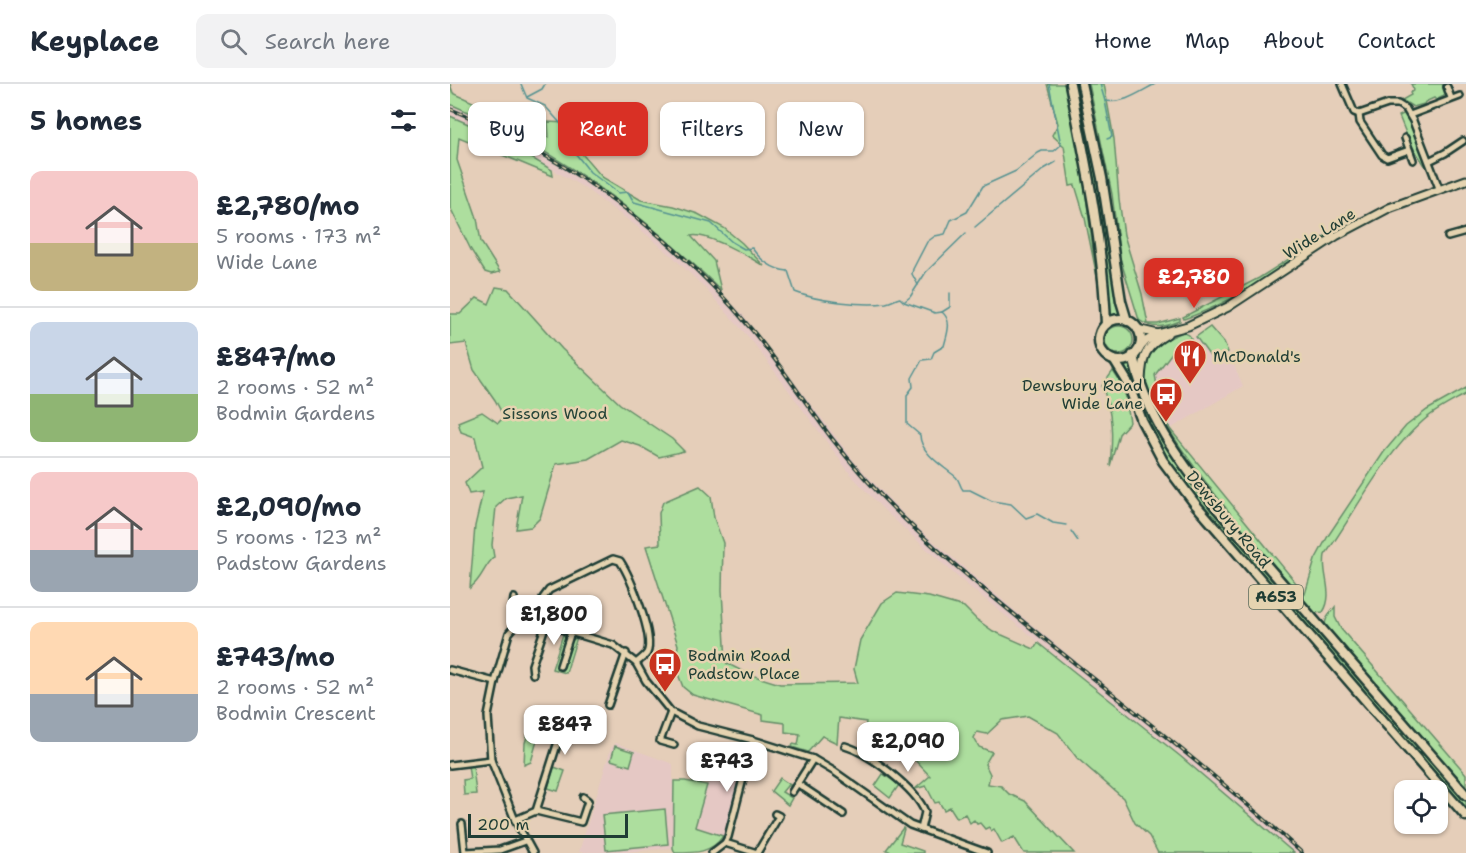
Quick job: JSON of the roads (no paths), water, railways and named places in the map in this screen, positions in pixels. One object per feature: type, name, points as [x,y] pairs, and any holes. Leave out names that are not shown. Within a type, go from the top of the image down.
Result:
[{"type":"highway","name":"Dewsbury Road","points":[[1070,84],[1089,178],[1101,259],[1106,324],[1101,331],[1100,344],[1103,352],[1114,360],[1127,381],[1142,421],[1162,461],[1196,505],[1466,816]]},
{"type":"highway","points":[[1082,84],[1101,168],[1121,301],[1127,321]]},
{"type":"highway","points":[[1106,324],[1116,319],[1127,321],[1137,329]]},
{"type":"highway","name":"Dewsbury Road","points":[[1137,329],[1140,340],[1135,353],[1141,382],[1163,433],[1179,459],[1215,506],[1466,795]]},
{"type":"highway","points":[[1114,360],[1121,360],[1135,353]]},
{"type":"main road","name":"Wide Lane","points":[[1135,353],[1146,341],[1158,334],[1188,326],[1228,307],[1336,236],[1378,213],[1439,188],[1466,180]]},
{"type":"main road","name":"Wide Lane","points":[[1137,329],[1158,334]]},
{"type":"main road","points":[[1141,382],[1142,360],[1152,344],[1169,332]]},
{"type":"street","points":[[1342,84],[1354,112],[1359,114],[1388,104],[1398,104],[1406,109],[1439,188]]},
{"type":"street","points":[[1447,87],[1451,98]]},
{"type":"street","points":[[1410,114],[1460,96]]},
{"type":"street","points":[[1359,114],[1360,122],[1382,155],[1387,158],[1409,150]]},
{"type":"street","points":[[1405,138],[1413,160]]},
{"type":"street","points":[[1429,161],[1463,141]]},
{"type":"street","points":[[1453,147],[1457,155]]},
{"type":"street","points":[[1448,237],[1466,232]]},
{"type":"street","points":[[538,622],[543,598],[549,590],[613,560],[620,561],[642,615],[649,640],[647,654],[636,663]]},
{"type":"street","points":[[513,598],[512,614],[518,623]]},
{"type":"street","points":[[533,853],[515,820],[491,760],[488,716],[506,640],[518,623],[531,620],[613,645],[626,653],[636,663],[650,687],[671,712],[698,726],[813,759],[910,825],[987,853]]},
{"type":"street","points":[[533,674],[532,665],[546,624]]},
{"type":"street","points":[[560,666],[571,632]]},
{"type":"street","points":[[608,705],[626,653]]},
{"type":"street","points":[[450,670],[495,682]]},
{"type":"street","points":[[671,712],[660,741],[674,746]]},
{"type":"street","points":[[536,811],[562,729],[545,723]]},
{"type":"street","points":[[712,853],[724,843],[753,740]]},
{"type":"street","points":[[845,746],[865,755],[913,793],[925,812],[921,829]]},
{"type":"street","points":[[792,792],[813,759]]},
{"type":"street","points":[[450,765],[491,760]]},
{"type":"street","points":[[798,784],[843,814]]},
{"type":"street","points":[[515,820],[536,811],[581,822],[588,801],[583,797]]},
{"type":"street","points":[[724,843],[757,853],[779,816],[775,814]]},
{"type":"street","points":[[462,825],[465,852],[500,852],[525,841]]},
{"type":"waterway","points":[[521,84],[527,98],[545,106],[570,134],[568,144],[590,172],[618,193],[628,192],[634,202],[711,223],[732,242],[744,249],[752,248],[767,264],[788,271],[795,292],[815,298],[853,303],[886,303],[900,298],[904,302],[935,313],[942,312],[948,324],[944,346],[934,352],[931,359],[922,360],[912,378],[913,387],[907,395],[907,424],[920,435],[928,454],[957,479],[963,490],[970,490],[992,501],[1011,504],[1026,518],[1037,514],[1053,523],[1066,525]]},
{"type":"waterway","points":[[527,97],[542,89],[545,84]]},
{"type":"waterway","points":[[918,285],[912,274],[913,269],[927,242],[935,236],[945,234],[951,220],[967,212],[983,186],[1016,171],[1038,153],[1054,151],[1061,145],[1049,84]]},
{"type":"waterway","points":[[1100,84],[1105,101]]},
{"type":"waterway","points":[[1107,139],[1112,137],[1105,101],[1125,99],[1155,84]]},
{"type":"waterway","points":[[975,227],[1044,169],[1056,162]]},
{"type":"waterway","points":[[905,301],[926,272],[966,233]]},
{"type":"waterway","points":[[942,312],[950,307],[950,293]]},
{"type":"waterway","points":[[1071,531],[1078,541]]},
{"type":"railway","points":[[450,109],[535,150],[575,174],[652,230],[687,261],[752,330],[840,449],[904,518],[977,584],[1206,770],[1302,853]]},
{"type":"place","name":"McDonald's","points":[[1190,385]]},
{"type":"place","name":"Dewsbury Road Wide Lane","points":[[1166,423]]},
{"type":"place","name":"Bodmin Road Padstow Place","points":[[665,693]]},
{"type":"park label","name":"Sissons Wood","points":[[555,413]]}]
